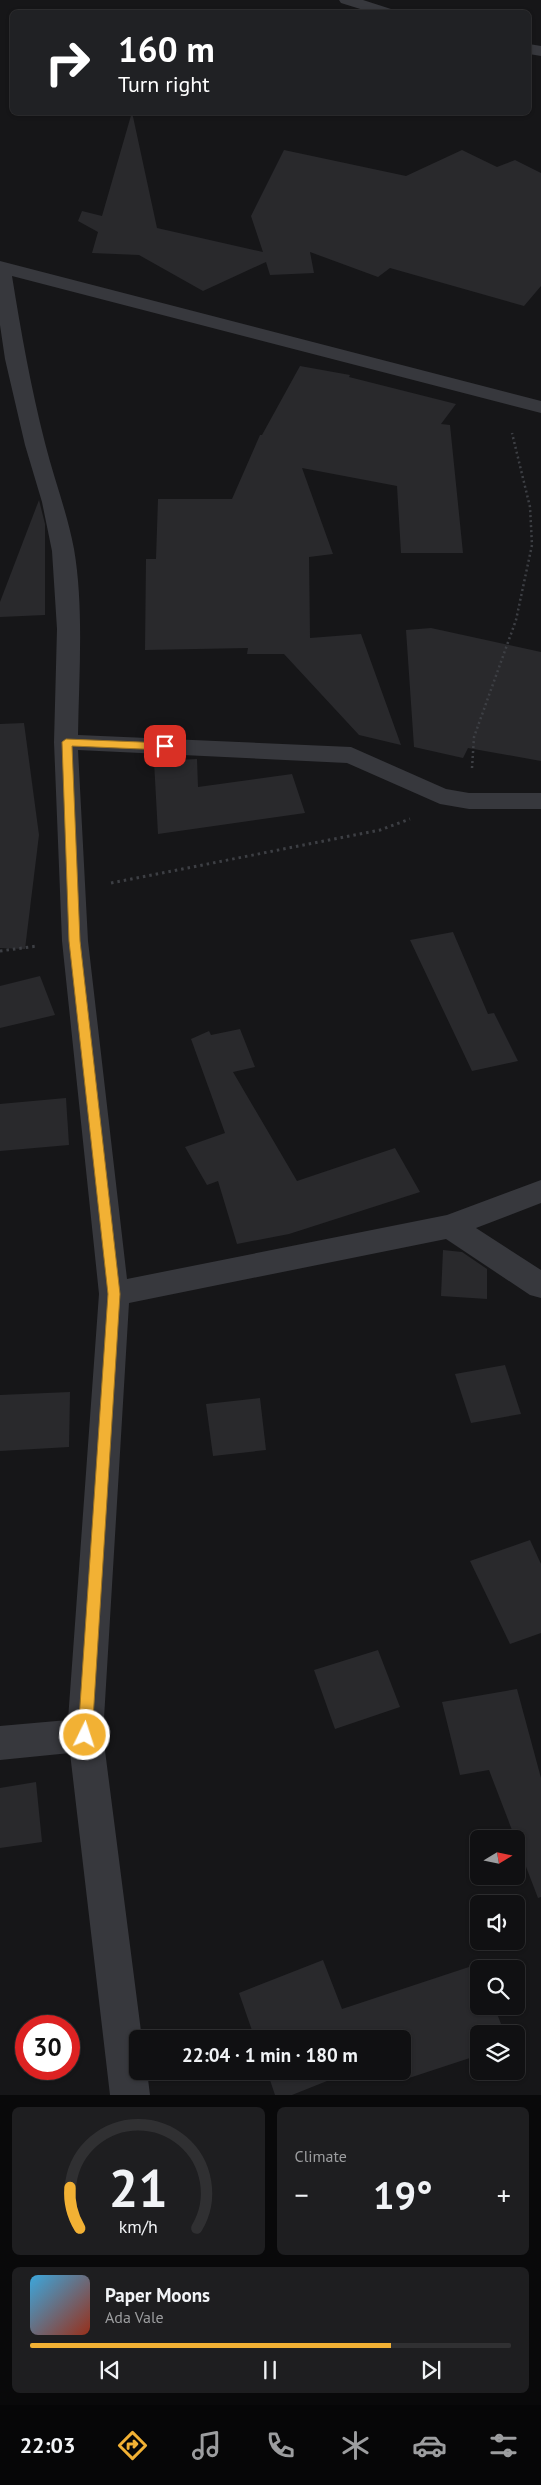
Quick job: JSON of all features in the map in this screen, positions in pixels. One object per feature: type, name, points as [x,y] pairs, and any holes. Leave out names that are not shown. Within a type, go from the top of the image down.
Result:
[{"type":"street","points":[[347,0],[379,10]]},
{"type":"street","points":[[130,2095],[85,1735],[114,1294],[75,941],[66,742],[68,629],[64,551],[53,502],[35,445],[15,359],[1,267],[503,395],[541,407]]},
{"type":"street","points":[[66,742],[351,755],[440,796],[469,801],[541,801]]},
{"type":"street","points":[[114,1294],[450,1226],[541,1191]]},
{"type":"street","points":[[450,1226],[541,1286]]},
{"type":"street","points":[[0,1743],[85,1735]]},
{"type":"path","points":[[469,801],[474,737],[516,620],[532,545],[530,507],[503,395]]},
{"type":"path","points":[[74,891],[380,830],[407,822],[440,796]]},
{"type":"building","points":[[131,115],[157,228],[263,252],[251,216],[284,150],[406,176],[462,150],[497,167],[515,160],[541,173],[541,286],[524,306],[390,268],[378,277],[310,252],[314,273],[270,275],[266,262],[203,291],[139,255],[92,253],[98,232],[78,221],[82,211],[102,216]]},
{"type":"building","points":[[300,366],[350,375],[349,377],[456,404],[441,424],[450,425],[463,553],[401,553],[397,486],[302,468],[333,554],[309,557],[310,638],[361,634],[401,745],[359,735],[284,654],[247,654],[248,648],[145,650],[146,559],[156,559],[158,499],[232,499],[260,435],[262,435]]},
{"type":"building","points":[[39,500],[45,524],[45,615],[0,617],[0,602]]},
{"type":"building","points":[[431,628],[541,652],[541,761],[468,748],[463,758],[414,747],[406,630]]},
{"type":"building","points":[[24,723],[39,835],[25,949],[0,948],[0,724]]},
{"type":"building","points":[[197,759],[198,787],[292,774],[305,813],[158,834],[154,761]]},
{"type":"building","points":[[453,932],[488,1014],[494,1013],[518,1061],[472,1071],[410,940]]},
{"type":"building","points":[[40,976],[55,1015],[0,1028],[0,986]]},
{"type":"building","points":[[240,1029],[255,1067],[233,1072],[297,1181],[395,1148],[420,1192],[289,1234],[237,1244],[218,1181],[207,1185],[185,1147],[225,1133],[191,1039],[209,1031],[211,1035]]},
{"type":"building","points":[[66,1098],[69,1145],[0,1151],[0,1104]]},
{"type":"building","points":[[443,1250],[462,1252],[487,1269],[487,1299],[441,1296]]},
{"type":"building","points":[[505,1365],[521,1414],[471,1423],[455,1374]]},
{"type":"building","points":[[70,1392],[69,1447],[0,1451],[0,1395]]},
{"type":"building","points":[[260,1398],[266,1450],[213,1456],[206,1404]]},
{"type":"building","points":[[530,1540],[541,1564],[541,1633],[510,1644],[470,1561]]},
{"type":"building","points":[[378,1650],[400,1707],[335,1729],[314,1670]]},
{"type":"building","points":[[517,1689],[541,1778],[541,1897],[538,1898],[525,1864],[525,1830],[512,1830],[489,1770],[460,1775],[442,1702]]},
{"type":"building","points":[[36,1782],[42,1842],[0,1848],[0,1788]]},
{"type":"building","points":[[323,1960],[342,2009],[470,1967],[470,2015],[498,2015],[501,2025],[470,2025],[470,2058],[411,2077],[411,2030],[252,2030],[239,1993]]},
{"type":"building","points":[[270,2080],[330,2080],[292,2095],[275,2095]]},
{"type":"route","points":[[85,1735],[114,1294],[75,941],[66,742],[165,746]]}]
